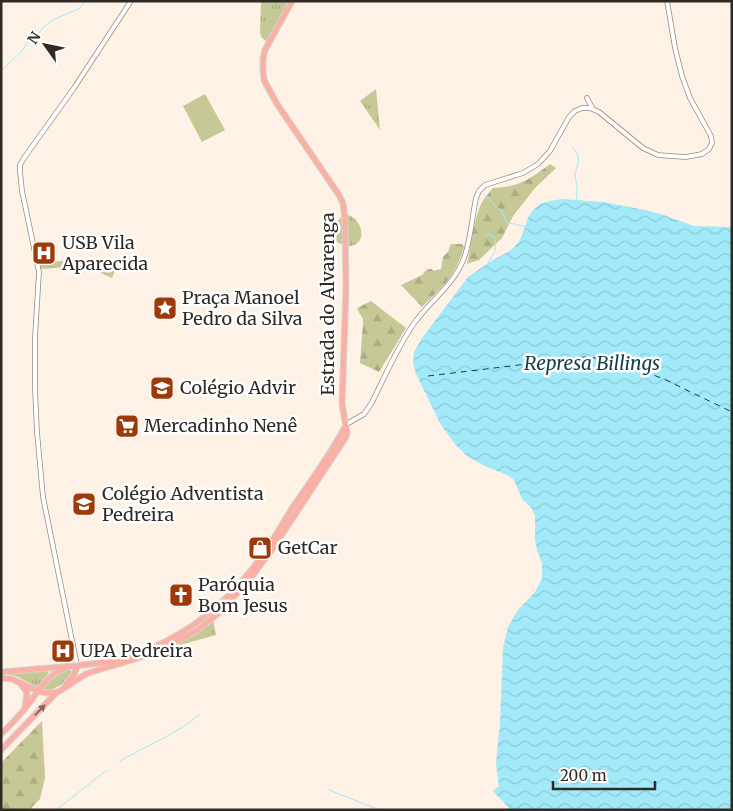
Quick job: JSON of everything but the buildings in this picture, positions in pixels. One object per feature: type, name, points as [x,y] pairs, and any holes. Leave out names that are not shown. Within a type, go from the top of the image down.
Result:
[{"type":"main road","name":"Estrada do Alvarenga","points":[[58,692],[86,674],[157,652],[196,631],[220,612],[262,564],[346,437],[342,404],[346,289],[345,212],[339,195],[271,95],[264,80],[262,69],[265,50],[292,1]]},
{"type":"main road","points":[[1,672],[100,663],[132,656],[166,642],[197,623],[217,608],[250,573],[344,428]]},
{"type":"main road","points":[[1,734],[24,710],[52,675],[62,669],[76,665]]},
{"type":"main road","points":[[1,750],[73,677],[76,665]]},
{"type":"main road","points":[[1,678],[18,681],[38,691],[47,693],[58,692]]},
{"type":"main road","points":[[18,681],[27,692],[24,710]]},
{"type":"street","points":[[76,665],[43,497],[36,409],[35,341],[39,272],[23,197],[20,165],[74,88],[131,1]]},
{"type":"street","points":[[344,428],[364,414],[407,334],[458,272],[468,247],[476,198],[479,191],[485,185],[523,173],[538,164],[550,151],[569,117],[575,112],[587,107],[593,109],[643,148],[658,154],[694,156],[702,154],[711,147],[712,136],[690,98],[682,76],[667,1]]},
{"type":"street","points":[[587,98],[593,109]]},
{"type":"green space","points":[[261,1],[289,1],[267,42],[260,33]]},
{"type":"green space","points":[[376,89],[380,130],[360,101]]},
{"type":"green space","points":[[205,94],[225,130],[202,142],[183,106]]},
{"type":"green space","points":[[550,164],[556,168],[535,188],[513,216],[502,238],[479,260],[467,264],[479,210],[488,194],[493,188],[510,186],[524,181]]},
{"type":"green space","points":[[345,214],[351,216],[360,226],[361,236],[355,245],[344,245],[333,238],[333,230],[337,222]]},
{"type":"green space","points":[[451,244],[462,244],[464,247],[457,266],[436,293],[422,307],[401,285],[422,275],[427,269],[434,271],[441,269],[443,257],[448,252]]},
{"type":"green space","points":[[82,259],[115,271],[112,278],[85,266],[40,269],[39,263]]},
{"type":"green space","points":[[371,301],[406,328],[379,372],[360,363],[363,319],[357,309]]},
{"type":"green space","points":[[213,620],[216,635],[166,649]]},
{"type":"green space","points":[[67,670],[72,672],[72,677],[65,683],[49,691],[44,689],[44,686],[58,673]]},
{"type":"green space","points":[[49,672],[48,674],[37,687],[16,676],[5,674],[5,673]]},
{"type":"green space","points":[[42,721],[45,778],[40,799],[29,810],[1,810],[1,763]]},
{"type":"water","name":"Represa Billings","points":[[562,199],[603,202],[645,210],[694,226],[732,227],[732,810],[511,810],[493,791],[499,786],[496,763],[500,723],[503,648],[508,627],[517,611],[535,592],[542,579],[542,563],[535,540],[535,516],[531,507],[522,499],[514,480],[467,456],[455,444],[441,425],[416,374],[413,363],[414,352],[422,338],[468,277],[516,245],[521,238],[532,211],[540,204]]},
{"type":"waterway","points":[[1,71],[22,51],[30,39],[37,35],[45,26],[53,20],[78,9],[85,1]]},
{"type":"waterway","points":[[573,148],[579,158],[575,175],[577,200]]},
{"type":"waterway","points":[[484,194],[501,210],[507,223],[525,227]]},
{"type":"waterway","points":[[485,235],[489,234],[495,238],[496,243],[495,251],[488,263]]},
{"type":"waterway","points":[[120,761],[171,734],[200,714]]},
{"type":"waterway","points":[[56,810],[107,770]]},
{"type":"waterway","points":[[329,790],[380,810]]},
{"type":"ferry route","points":[[428,376],[585,357],[618,360],[668,381],[732,412]]},
{"type":"place","name":"USB Vila Aparecida","points":[[44,253]]},
{"type":"place","name":"Praça Manoel Pedro da Silva","points":[[165,308]]},
{"type":"place","name":"Colégio Advir","points":[[162,388]]},
{"type":"place","name":"Mercadinho Nenê","points":[[127,426]]},
{"type":"place","name":"Colégio Adventista Pedreira","points":[[84,504]]},
{"type":"place","name":"GetCar","points":[[260,548]]},
{"type":"place","name":"Paróquia Bom Jesus","points":[[181,595]]},
{"type":"place","name":"UPA Pedreira","points":[[63,651]]}]
